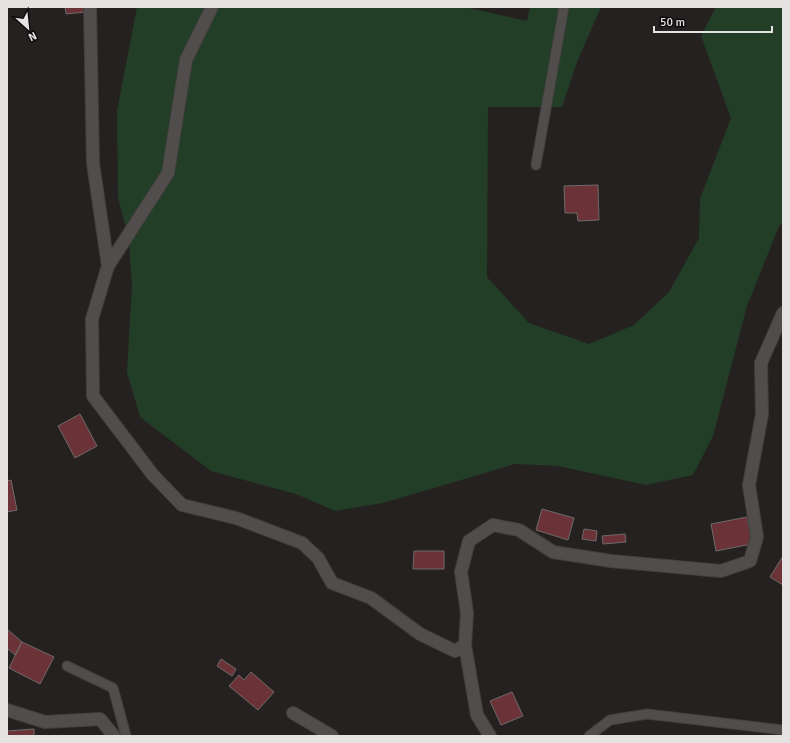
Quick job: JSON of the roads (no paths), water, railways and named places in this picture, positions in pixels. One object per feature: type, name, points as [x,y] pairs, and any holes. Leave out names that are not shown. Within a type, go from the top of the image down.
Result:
[{"type":"street","points":[[90,7],[93,163],[108,266]]},
{"type":"street","points":[[212,7],[186,60],[168,173],[108,266],[92,319],[93,396],[158,480],[182,505],[236,518],[302,543],[318,558],[332,583],[371,598],[420,634],[448,648],[455,651],[465,645]]},
{"type":"street","points":[[490,736],[477,715],[465,645],[467,613],[462,572],[469,541],[493,525],[519,530],[553,552],[611,561],[721,571],[750,561],[757,538],[749,485],[762,414],[761,363],[783,313]]},
{"type":"street","points":[[7,710],[45,722],[100,719],[114,736]]},
{"type":"street","points":[[293,713],[332,736]]},
{"type":"lane","points":[[536,165],[564,7]]},
{"type":"lane","points":[[67,666],[113,688],[126,736]]},
{"type":"lane","points":[[589,736],[610,720],[647,714],[783,730]]}]
